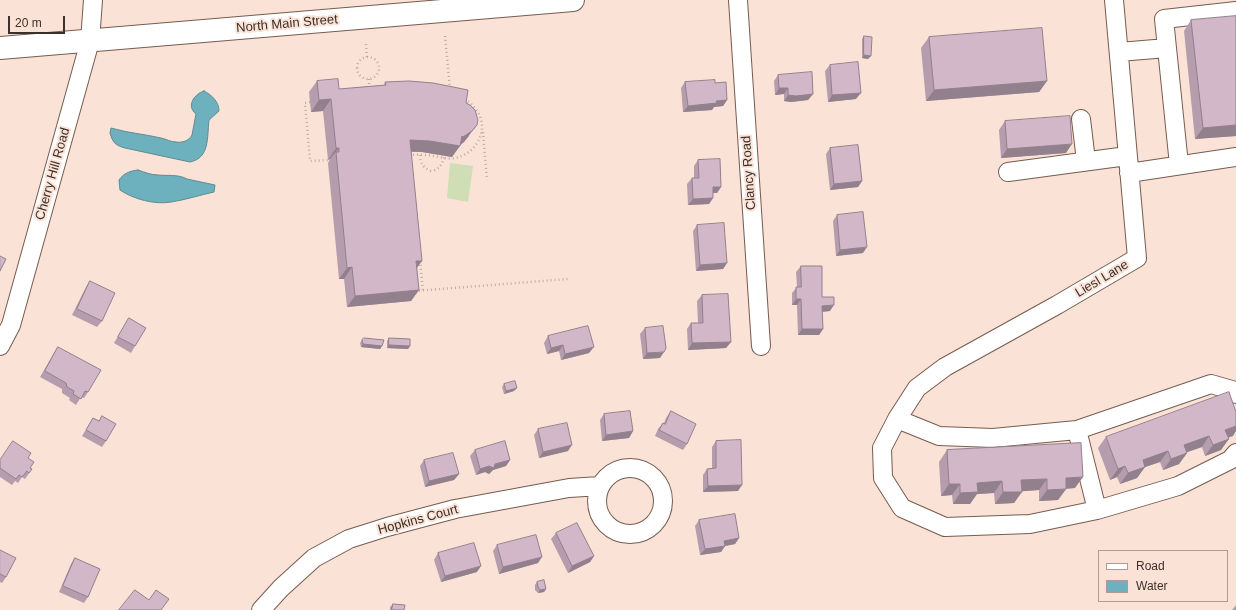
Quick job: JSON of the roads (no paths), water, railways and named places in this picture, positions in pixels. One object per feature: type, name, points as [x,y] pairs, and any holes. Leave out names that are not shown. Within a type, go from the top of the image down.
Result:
[{"type":"main road","name":"North Main Street","points":[[0,48],[573,0]]},
{"type":"street","name":"Cherry Hill Road","points":[[0,346],[10,325],[90,41],[93,0]]},
{"type":"street","name":"Clancy Road","points":[[738,0],[761,346]]},
{"type":"street","name":"Liesl Lane","points":[[1114,0],[1137,258],[1057,305],[945,367],[917,388],[897,419],[882,448],[883,478],[902,508],[945,527],[1030,524],[1097,510],[1178,486],[1230,460],[1236,453]]},
{"type":"street","points":[[1179,166],[1164,19],[1236,11]]},
{"type":"street","points":[[1118,52],[1167,48]]},
{"type":"street","points":[[1081,119],[1086,162]]},
{"type":"street","points":[[1008,172],[1127,156]]},
{"type":"street","points":[[1129,174],[1236,157]]},
{"type":"street","points":[[897,419],[939,436],[993,438],[1077,430],[1211,384],[1232,390],[1236,394]]},
{"type":"street","points":[[1077,430],[1097,510]]},
{"type":"street","name":"Hopkins Court","points":[[261,610],[280,588],[314,558],[349,539],[455,509],[569,488],[600,486]]},
{"type":"water","points":[[204,91],[214,99],[218,105],[219,111],[209,120],[206,146],[201,156],[196,160],[190,162],[125,148],[117,145],[112,139],[110,133],[111,128],[174,142],[187,140],[192,135],[196,114],[193,111],[192,101],[194,97]]},
{"type":"water","points":[[138,170],[153,174],[180,176],[215,185],[214,192],[165,203],[144,200],[131,196],[120,190],[119,180],[127,173]]}]
